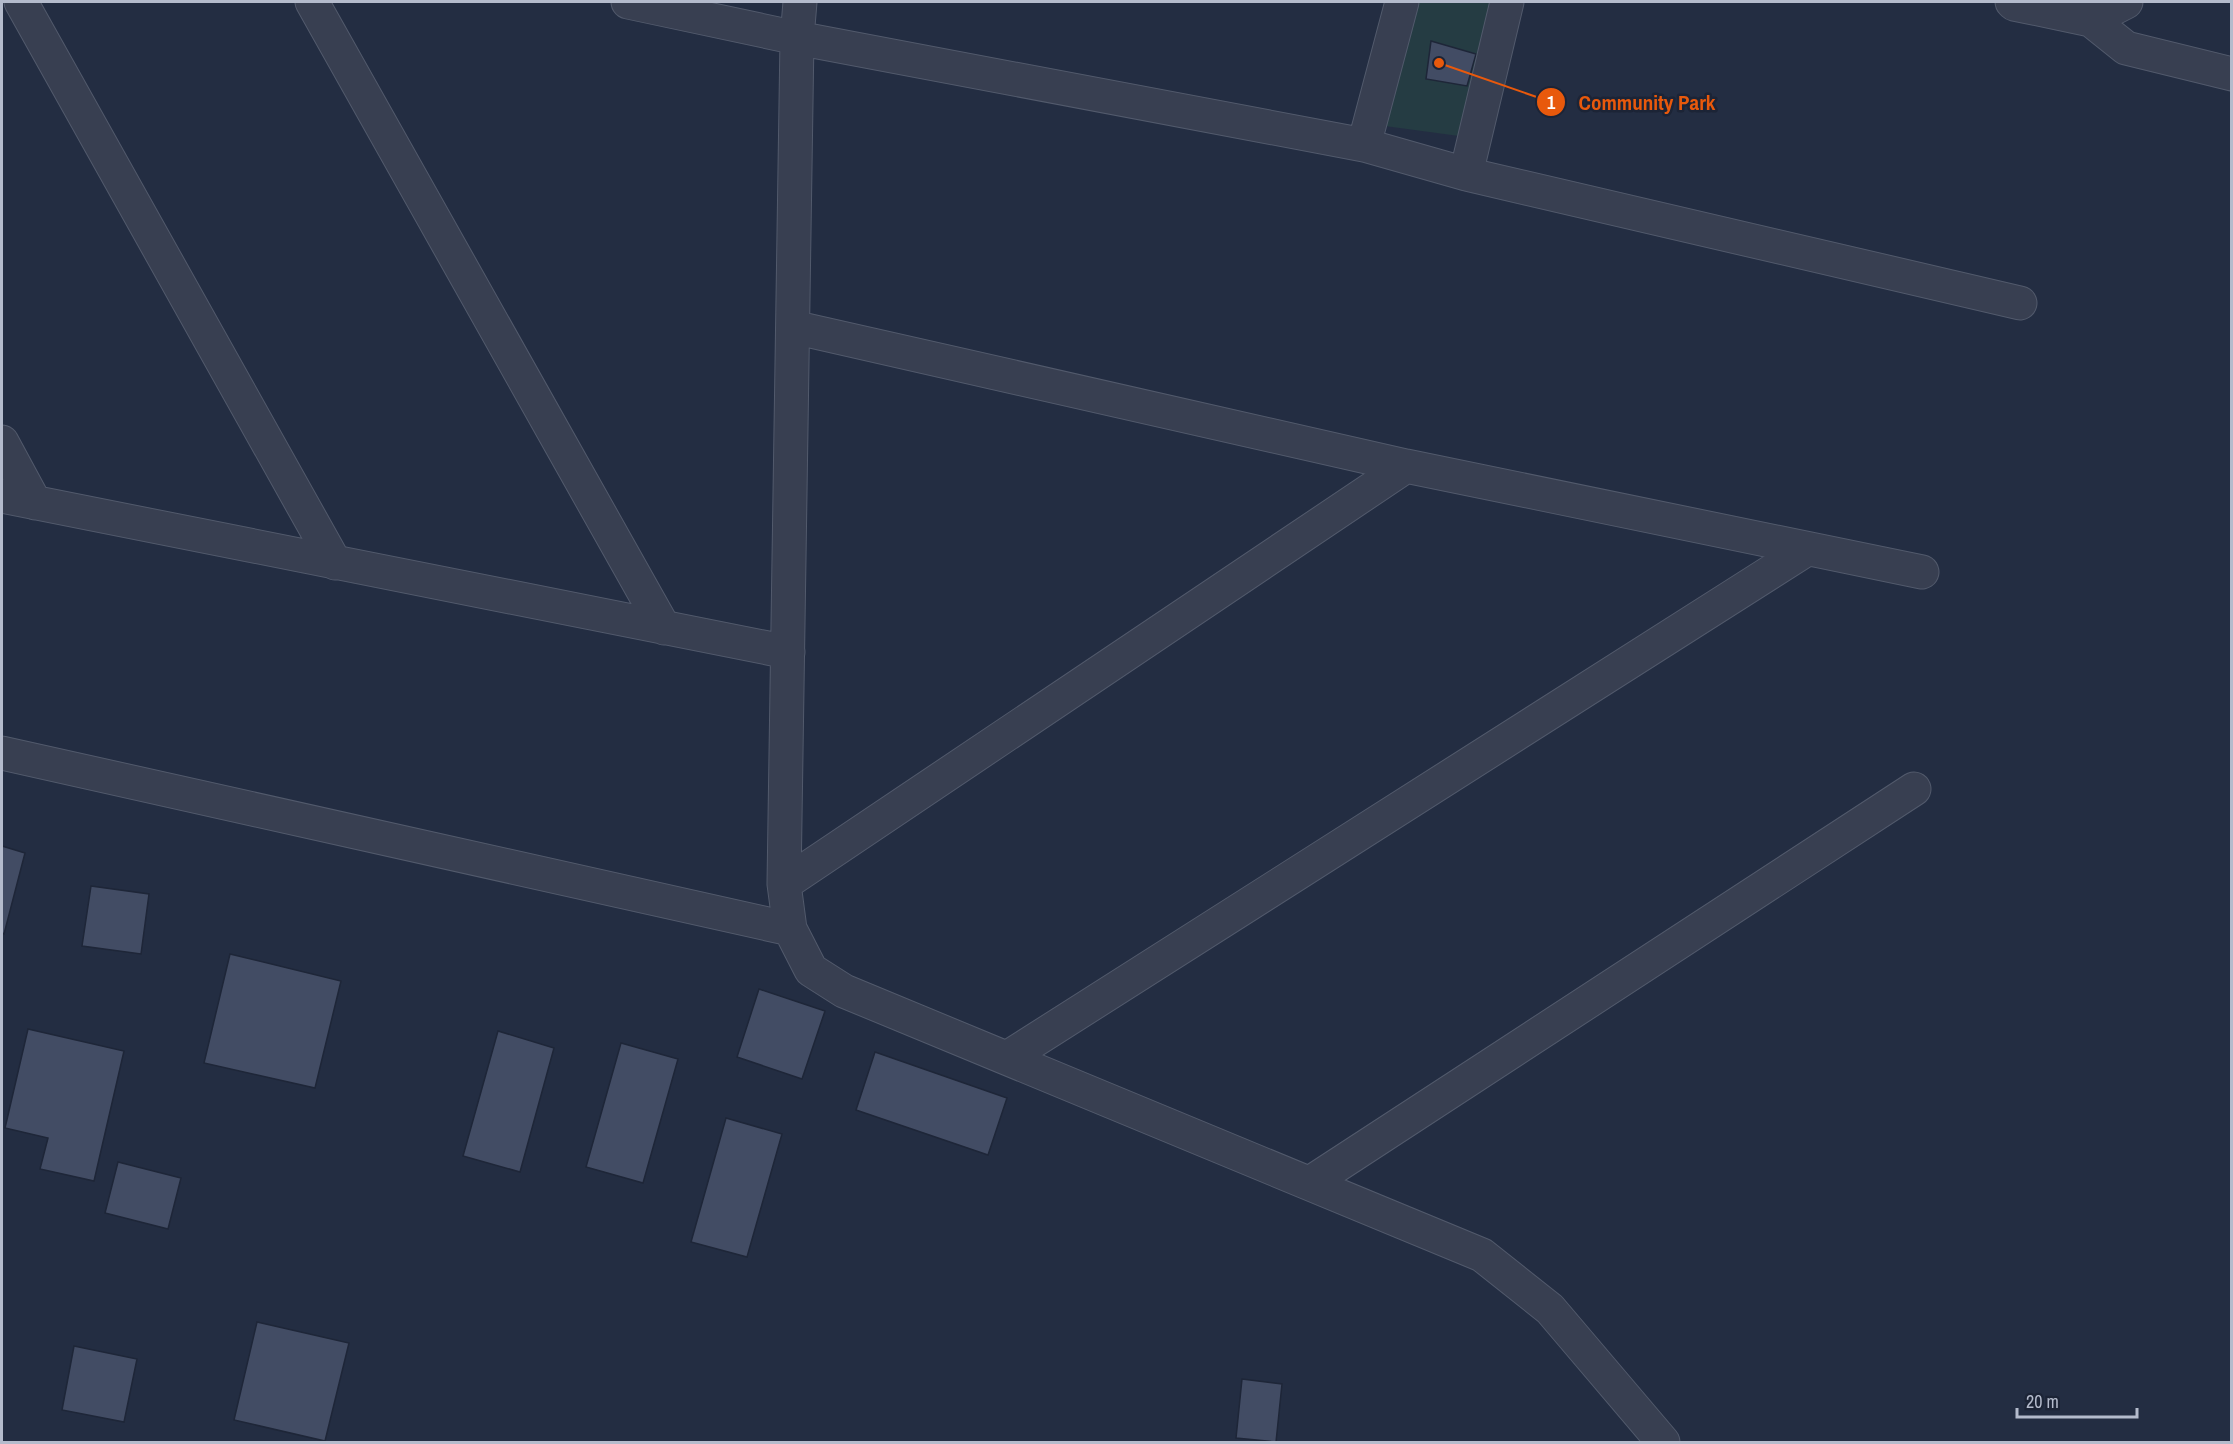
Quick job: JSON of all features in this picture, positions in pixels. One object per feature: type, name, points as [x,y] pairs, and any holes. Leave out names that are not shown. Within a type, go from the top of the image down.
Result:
[{"type":"street","points":[[21,2],[335,563]]},
{"type":"street","points":[[312,2],[664,628]]},
{"type":"street","points":[[628,2],[797,38],[1364,145],[1466,174],[2020,303]]},
{"type":"street","points":[[800,2],[797,38],[784,884],[790,929],[811,970],[844,991],[1482,1255],[1550,1309],[1663,1443]]},
{"type":"street","points":[[1364,145],[1402,2]]},
{"type":"street","points":[[1466,174],[1507,2]]},
{"type":"street","points":[[2012,2],[2091,20],[2126,48],[2232,75]]},
{"type":"street","points":[[2091,20],[2126,2]]},
{"type":"street","points":[[793,327],[1406,466],[1922,572]]},
{"type":"street","points":[[2,442],[35,503]]},
{"type":"street","points":[[784,884],[1406,466]]},
{"type":"street","points":[[2,496],[788,652]]},
{"type":"street","points":[[1007,1058],[1807,549]]},
{"type":"street","points":[[2,753],[790,929]]},
{"type":"street","points":[[1310,1184],[1914,789]]},
{"type":"shaded area","points":[[1402,2],[1507,2],[1474,138],[1370,124]]},
{"type":"building","points":[[1431,41],[1476,54],[1467,86],[1426,79]]},
{"type":"building","points":[[2,846],[25,853],[4,934],[2,933]]},
{"type":"building","points":[[91,886],[149,894],[141,954],[82,946]]},
{"type":"building","points":[[230,954],[341,981],[315,1088],[204,1063]]},
{"type":"building","points":[[759,989],[825,1011],[802,1079],[737,1057]]},
{"type":"building","points":[[28,1029],[124,1051],[94,1181],[40,1169],[48,1138],[5,1128]]},
{"type":"building","points":[[498,1031],[554,1048],[520,1172],[463,1156]]},
{"type":"building","points":[[621,1043],[678,1059],[643,1183],[586,1167]]},
{"type":"building","points":[[875,1052],[1007,1098],[988,1155],[856,1110]]},
{"type":"building","points":[[726,1118],[782,1134],[747,1257],[691,1242]]},
{"type":"building","points":[[118,1162],[181,1178],[168,1229],[105,1213]]},
{"type":"building","points":[[257,1322],[349,1343],[325,1441],[234,1420]]},
{"type":"building","points":[[74,1346],[137,1359],[124,1422],[62,1410]]},
{"type":"building","points":[[1242,1379],[1282,1384],[1276,1442],[1236,1438]]},
{"type":"place","name":"Community Park","points":[[1439,63]]}]
